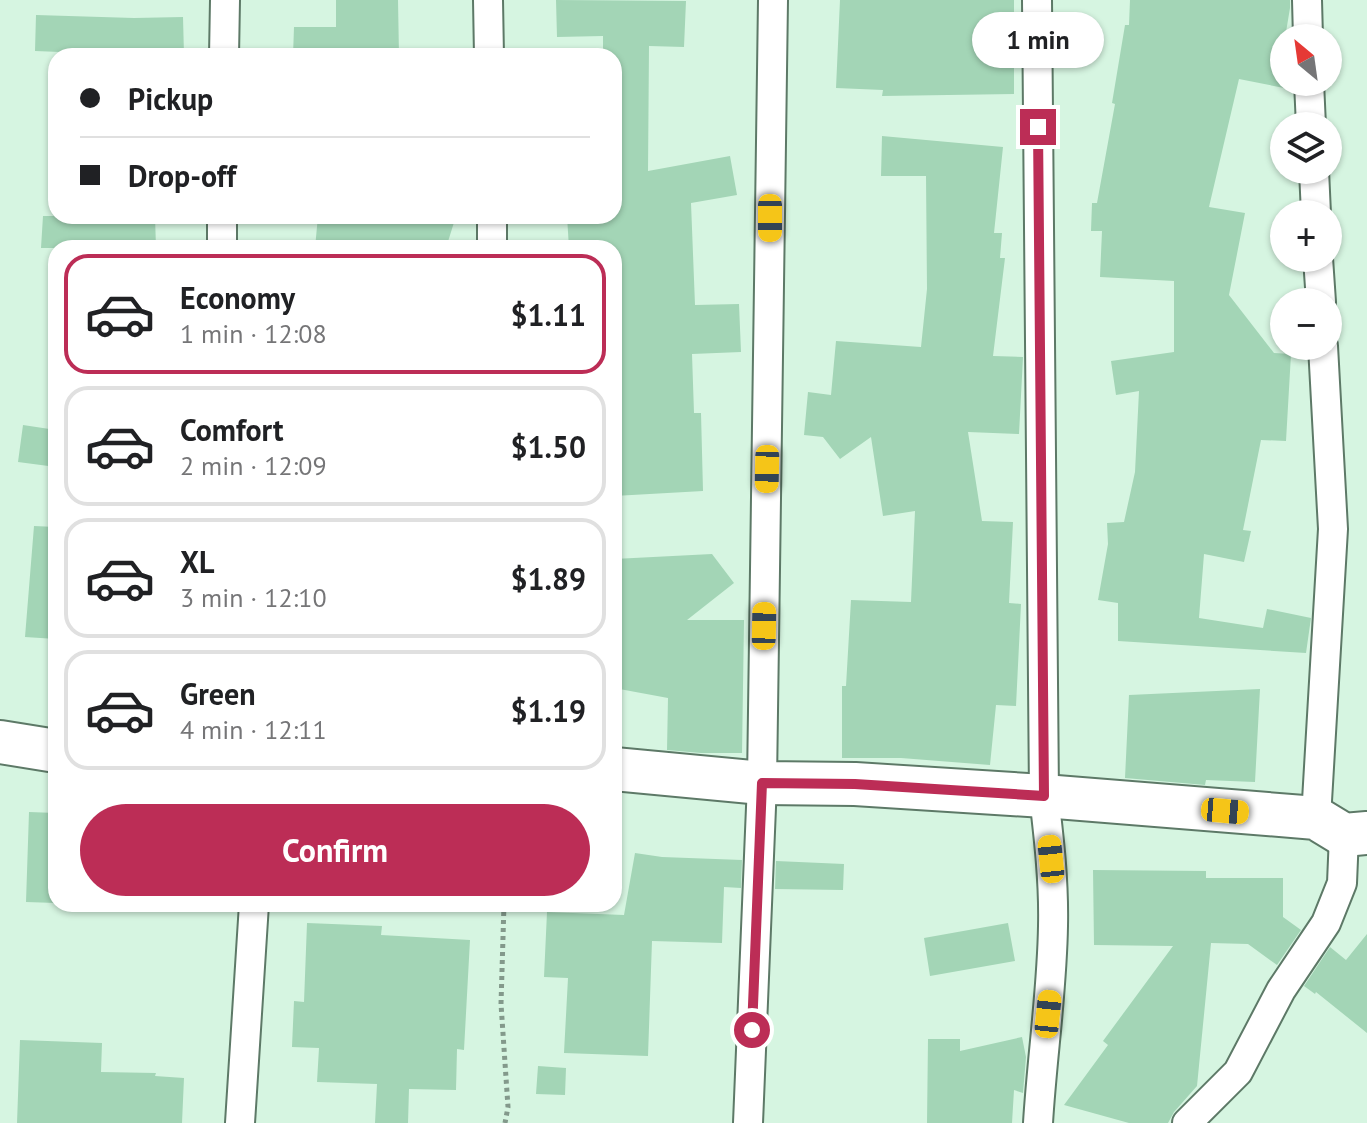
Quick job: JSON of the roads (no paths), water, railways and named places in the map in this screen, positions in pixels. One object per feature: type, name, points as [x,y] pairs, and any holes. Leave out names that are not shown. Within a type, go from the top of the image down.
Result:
[{"type":"street","points":[[224,48],[225,0]]},
{"type":"street","points":[[488,0],[489,48]]},
{"type":"street","points":[[748,1123],[762,783],[773,0]]},
{"type":"street","points":[[1037,0],[1044,796],[1051,859],[1053,923],[1051,984],[1038,1123]]},
{"type":"street","points":[[1307,0],[1308,24]]},
{"type":"street","points":[[1187,1123],[1238,1072],[1281,990],[1326,923],[1342,883],[1333,529],[1324,360]]},
{"type":"street","points":[[0,742],[48,750]]},
{"type":"street","points":[[622,770],[762,783],[855,784],[1044,796],[1342,829]]},
{"type":"street","points":[[240,1123],[253,912]]}]
